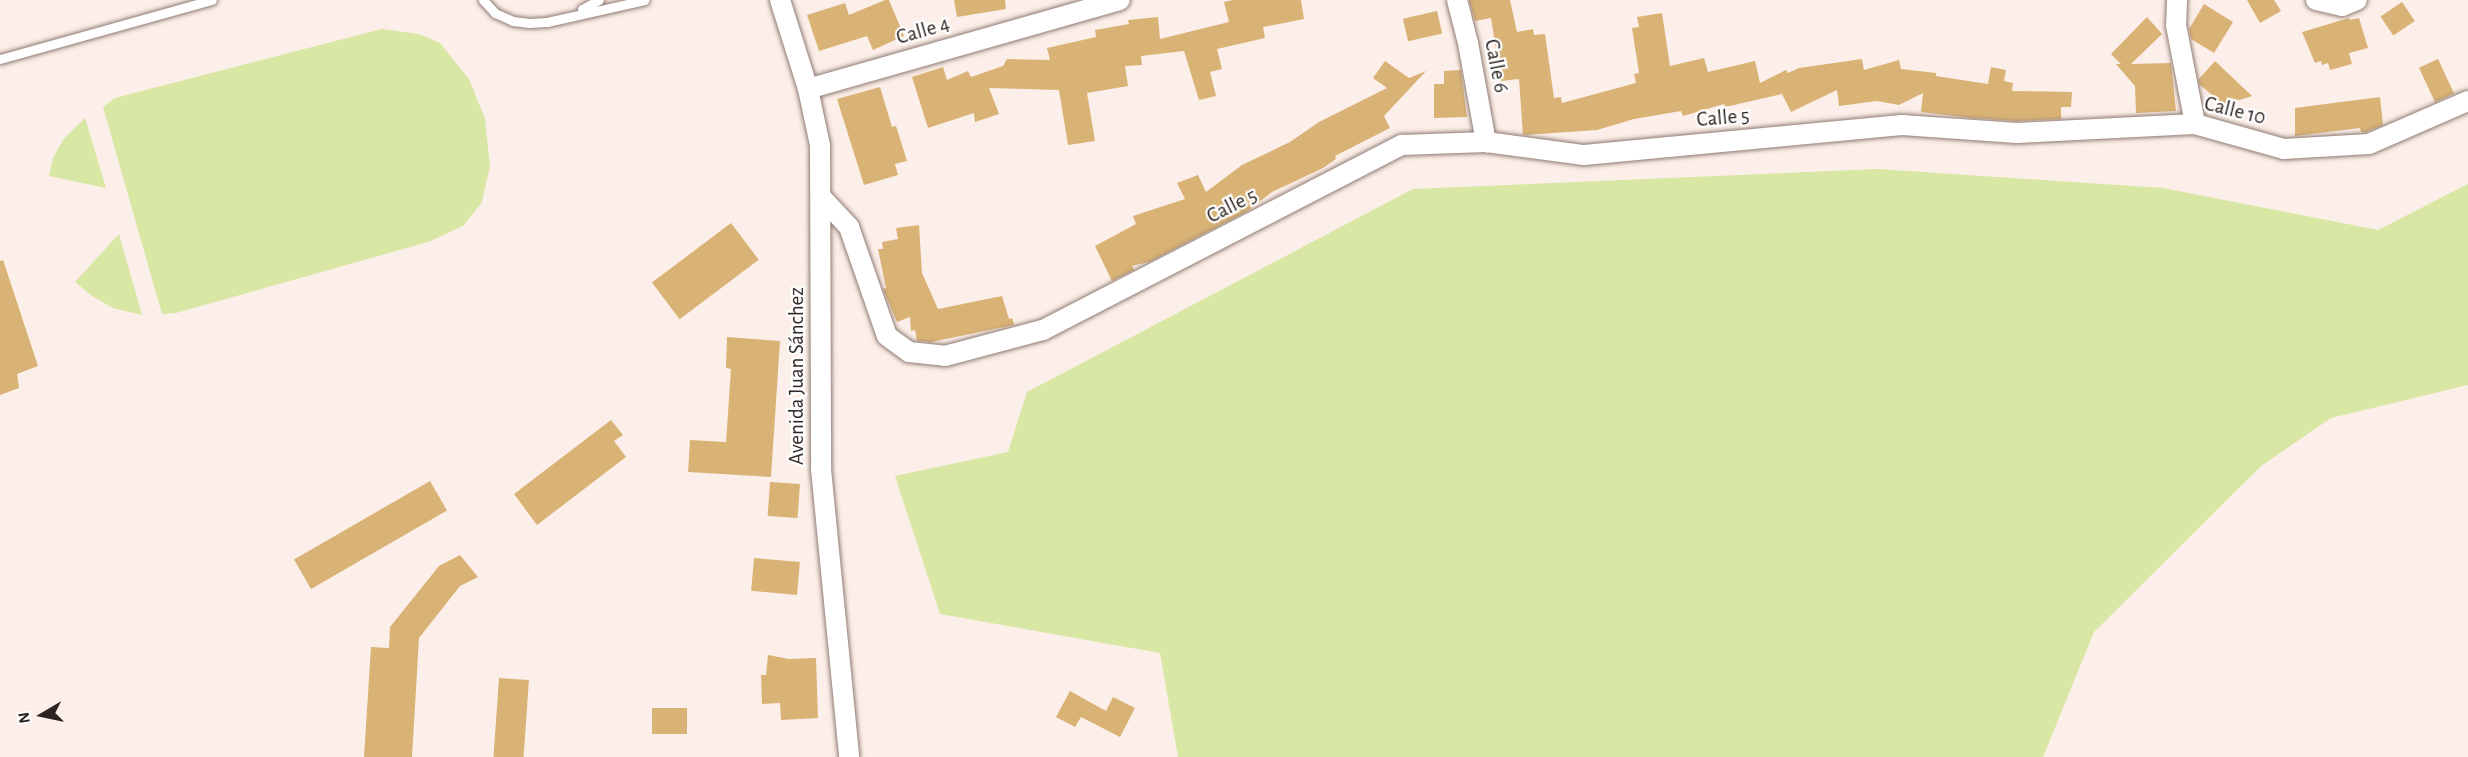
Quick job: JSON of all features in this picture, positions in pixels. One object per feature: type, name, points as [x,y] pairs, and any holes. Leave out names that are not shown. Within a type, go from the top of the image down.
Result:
[{"type":"street","name":"Avenida Juan Sánchez","points":[[780,0],[808,89],[820,145],[822,198],[821,469],[849,757]]},
{"type":"street","name":"Calle 4","points":[[808,89],[1120,0]]},
{"type":"street","name":"Calle 6","points":[[1457,0],[1468,43],[1486,142]]},
{"type":"street","points":[[2177,0],[2176,25],[2195,124]]},
{"type":"street","points":[[2316,0],[2342,6],[2357,0]]},
{"type":"street","name":"Calle 10","points":[[1767,138],[1902,125],[2017,133],[2195,124],[2284,148],[2369,144],[2468,101]]},
{"type":"street","name":"Calle 5","points":[[822,198],[849,227],[887,336],[909,352],[945,356],[1043,330],[1402,146],[1486,142],[1584,155],[1767,138]]},
{"type":"lane","points":[[0,59],[212,0]]},
{"type":"lane","points":[[483,0],[495,13],[513,21],[547,22],[645,0]]},
{"type":"lane","points":[[572,15],[599,0]]},
{"type":"green space","points":[[382,29],[419,34],[440,43],[469,79],[485,119],[490,166],[482,202],[463,226],[428,242],[176,313],[162,314],[103,107],[115,98]]},
{"type":"green space","points":[[85,118],[106,188],[49,176],[53,158],[63,140]]},
{"type":"green space","points":[[1878,169],[2163,188],[2378,230],[2468,184],[2468,385],[2331,418],[2261,466],[2094,632],[2043,757],[1178,757],[1160,653],[940,614],[895,476],[1008,452],[1027,392],[1413,189]]},
{"type":"green space","points":[[119,234],[142,315],[113,308],[92,296],[75,282]]},
{"type":"building","points":[[889,0],[904,36],[873,50],[867,36],[819,51],[807,15],[845,3],[849,15]]},
{"type":"building","points":[[954,0],[1005,0],[1006,9],[957,17]]},
{"type":"building","points":[[1301,0],[1304,19],[1263,27],[1265,38],[1217,49],[1222,69],[1210,72],[1216,96],[1199,100],[1184,51],[1141,56],[1142,65],[1125,66],[1128,86],[1087,93],[1095,141],[1068,145],[1059,90],[989,88],[999,114],[975,122],[974,113],[928,128],[912,77],[943,67],[947,80],[968,71],[971,77],[1003,66],[1007,59],[1050,60],[1047,48],[1096,37],[1095,30],[1129,24],[1128,20],[1158,17],[1160,39],[1229,22],[1224,2]]},
{"type":"building","points":[[1469,0],[1510,0],[1517,32],[1533,29],[1534,35],[1545,34],[1554,98],[1561,97],[1562,103],[1636,83],[1634,74],[1639,73],[1632,28],[1639,27],[1637,17],[1662,13],[1670,66],[1704,58],[1708,72],[1755,61],[1760,83],[1786,70],[1788,73],[1799,68],[1862,59],[1864,70],[1899,60],[1901,69],[1936,73],[1936,76],[1988,84],[1991,67],[2006,70],[2004,81],[2013,83],[2012,91],[2072,92],[2071,107],[2061,107],[2061,119],[2017,121],[1972,118],[1921,112],[1923,93],[1899,105],[1877,101],[1839,106],[1837,90],[1791,112],[1782,94],[1725,107],[1724,104],[1683,116],[1681,111],[1634,119],[1597,130],[1523,135],[1519,79],[1501,81],[1491,18],[1475,21]]},
{"type":"building","points":[[2247,0],[2274,0],[2281,11],[2260,23]]},
{"type":"building","points":[[2402,2],[2415,21],[2393,36],[2380,17]]},
{"type":"building","points":[[2204,4],[2233,22],[2214,53],[2191,39],[2189,29]]},
{"type":"building","points":[[1437,11],[1442,33],[1408,41],[1403,19]]},
{"type":"building","points":[[2147,17],[2162,34],[2131,64],[2171,63],[2176,111],[2136,113],[2135,86],[2116,64],[2121,64],[2111,54]]},
{"type":"building","points":[[2349,18],[2350,20],[2359,18],[2368,48],[2349,53],[2352,64],[2330,70],[2328,63],[2322,65],[2321,61],[2315,63],[2302,32]]},
{"type":"building","points":[[2438,59],[2454,93],[2435,102],[2419,68]]},
{"type":"building","points":[[1385,61],[1409,78],[1426,71],[1384,116],[1390,128],[1335,156],[1336,159],[1323,168],[1272,192],[1246,212],[1149,262],[1132,266],[1134,270],[1112,281],[1095,246],[1136,224],[1133,216],[1185,199],[1177,183],[1198,175],[1206,192],[1242,165],[1290,142],[1319,122],[1387,88],[1373,78]]},
{"type":"building","points":[[2215,61],[2252,96],[2224,105],[2199,84],[2199,79]]},
{"type":"building","points":[[1461,70],[1467,117],[1434,118],[1434,84],[1444,84],[1444,71]]},
{"type":"building","points":[[880,87],[892,127],[896,126],[907,161],[895,164],[898,175],[864,185],[837,99]]},
{"type":"building","points":[[2380,97],[2383,125],[2366,132],[2361,132],[2360,128],[2295,136],[2295,108]]},
{"type":"building","points":[[731,223],[759,260],[680,319],[652,283]]},
{"type":"building","points":[[919,225],[922,273],[938,309],[1002,296],[1009,319],[1012,318],[1014,325],[931,342],[917,341],[915,330],[911,331],[910,317],[897,322],[883,289],[886,288],[878,249],[883,249],[882,242],[898,239],[896,228]]},
{"type":"building","points":[[3,260],[38,366],[17,374],[19,388],[0,395],[0,261]]},
{"type":"building","points":[[727,337],[780,341],[771,477],[688,472],[690,440],[726,442],[731,369],[726,368]]},
{"type":"building","points":[[611,420],[623,435],[614,441],[626,457],[537,525],[514,494]]},
{"type":"building","points":[[430,481],[447,510],[311,589],[294,560]]},
{"type":"building","points":[[770,482],[800,484],[798,518],[768,516]]},
{"type":"building","points":[[460,555],[478,577],[460,586],[419,638],[412,757],[364,757],[371,647],[389,648],[390,627],[439,566]]},
{"type":"building","points":[[754,558],[800,562],[797,595],[751,591]]},
{"type":"building","points":[[768,655],[789,659],[816,658],[818,718],[781,720],[780,703],[762,704],[761,675],[766,675]]},
{"type":"building","points":[[499,678],[529,680],[524,757],[493,757]]},
{"type":"building","points":[[1070,691],[1106,711],[1113,697],[1135,708],[1120,737],[1081,717],[1075,727],[1056,717]]},
{"type":"building","points":[[652,708],[687,708],[687,734],[652,734]]}]
